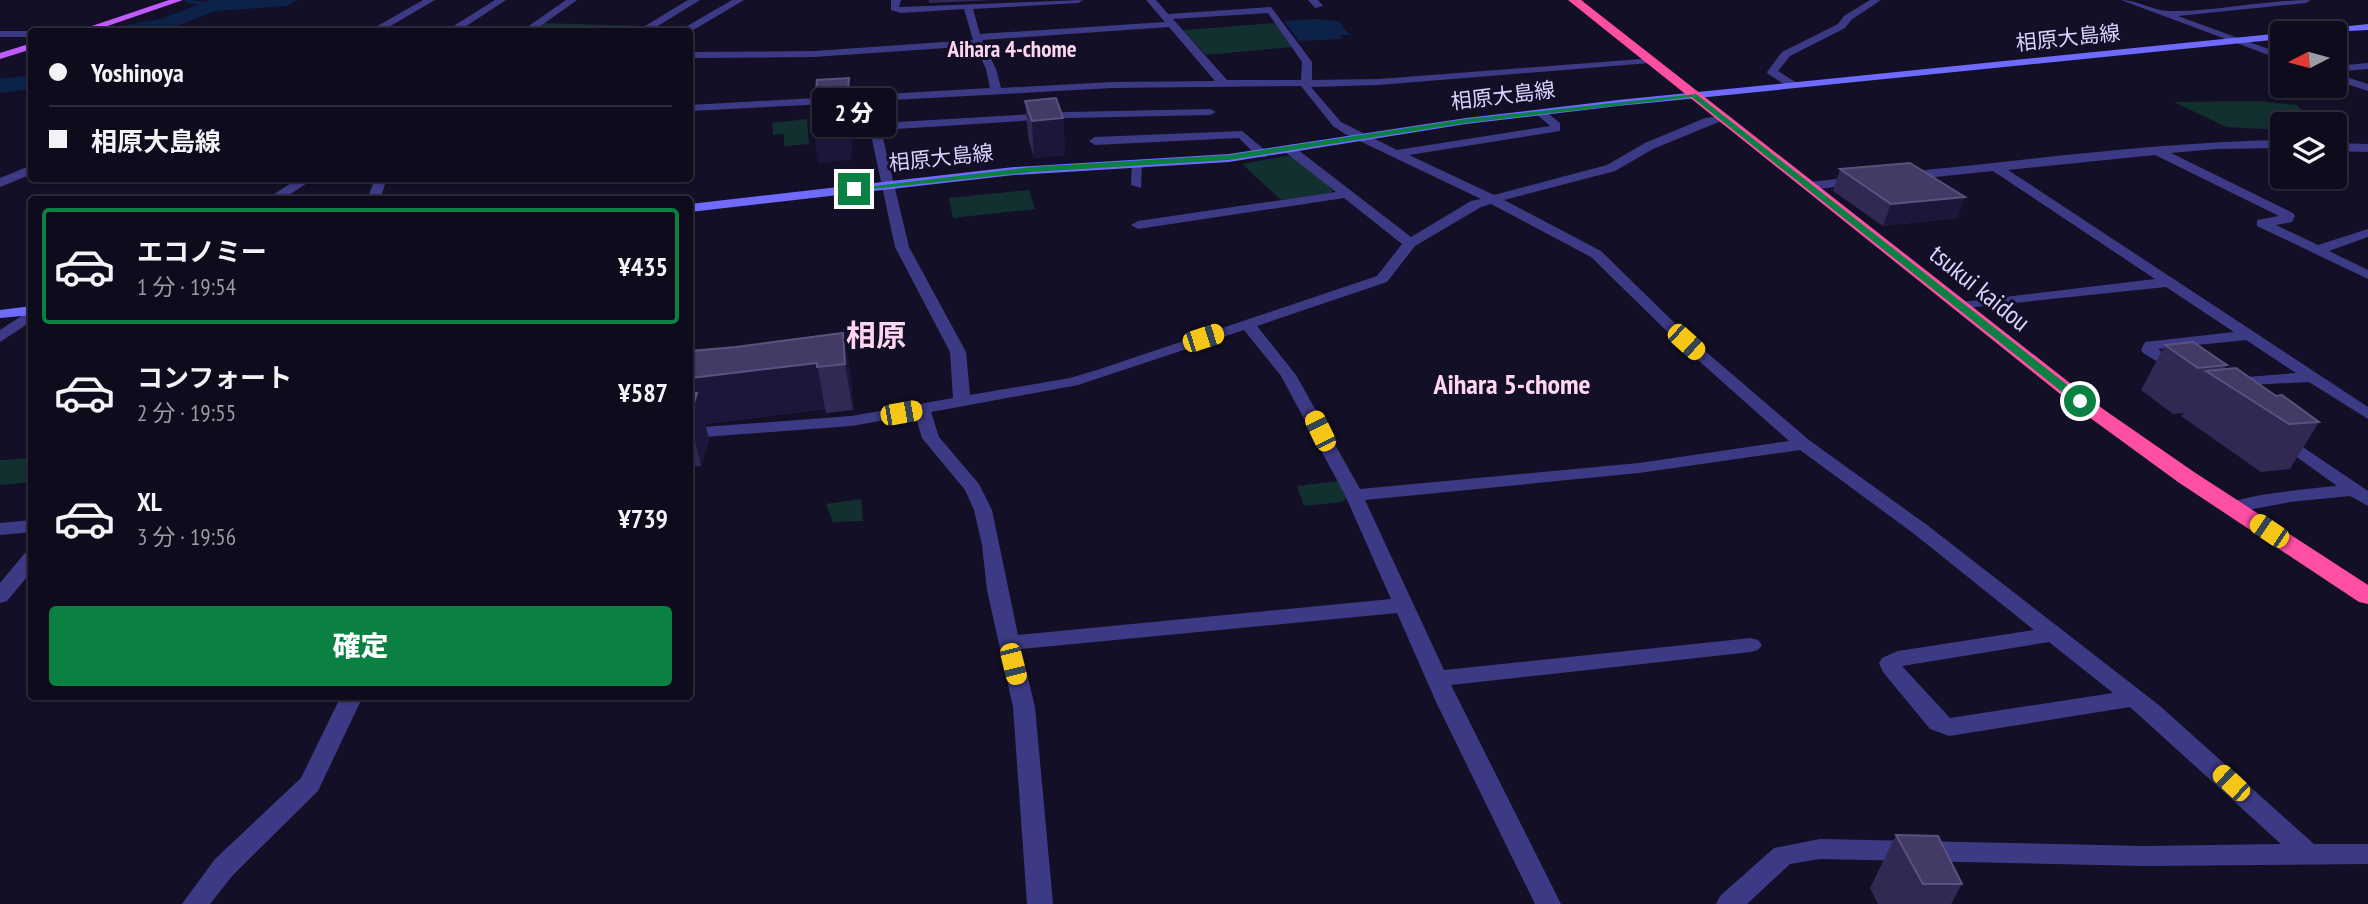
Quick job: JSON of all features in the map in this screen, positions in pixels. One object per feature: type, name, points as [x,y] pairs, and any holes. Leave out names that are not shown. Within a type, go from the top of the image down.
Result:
[{"type":"highway","name":"tsukui kaidou","points":[[1574,0],[2086,405],[2232,507],[2368,596]]},
{"type":"main road","points":[[91,28],[178,0]]},
{"type":"main road","points":[[0,56],[28,47]]},
{"type":"street","points":[[379,28],[429,0]]},
{"type":"street","points":[[456,28],[501,0]]},
{"type":"street","points":[[531,28],[572,0]]},
{"type":"street","points":[[647,28],[695,0]]},
{"type":"street","points":[[896,0],[894,8],[901,10],[1078,0]]},
{"type":"street","points":[[1151,0],[1224,84]]},
{"type":"street","points":[[1793,85],[1772,72],[1781,59],[1842,26],[1847,18],[1876,0]]},
{"type":"street","points":[[2126,0],[2270,53]]},
{"type":"street","points":[[2165,14],[2306,0]]},
{"type":"street","points":[[714,1],[737,1]]},
{"type":"street","points":[[689,28],[737,1]]},
{"type":"street","points":[[967,6],[974,21],[977,40],[994,71],[996,91]]},
{"type":"street","points":[[693,55],[794,55],[977,40],[1271,10],[1307,62],[1306,84],[1315,100],[1337,124],[1360,138],[1490,198],[1596,254],[1686,342],[1803,444],[1920,529],[2134,698],[2308,854]]},
{"type":"street","points":[[2347,29],[2368,27]]},
{"type":"street","points":[[0,34],[28,34]]},
{"type":"street","name":"相原大島線","points":[[693,208],[1032,169],[1262,154],[1540,113],[1694,95],[2270,37]]},
{"type":"street","points":[[693,108],[996,91],[1379,82],[1650,60]]},
{"type":"street","points":[[2347,68],[2368,66]]},
{"type":"street","points":[[2347,81],[2368,88]]},
{"type":"street","points":[[868,97],[902,247],[958,352],[962,401]]},
{"type":"street","points":[[875,127],[1068,115],[1210,113]]},
{"type":"street","points":[[1394,154],[1556,129],[1556,125],[1540,113]]},
{"type":"street","points":[[693,433],[812,425],[922,409],[1072,382],[1382,279],[1410,243],[1450,217],[1490,198],[1611,167],[1649,146],[1722,117]]},
{"type":"street","points":[[1095,141],[1242,134],[1262,154]]},
{"type":"street","points":[[1898,177],[2251,142],[2270,143]]},
{"type":"street","points":[[2347,148],[2367,149]]},
{"type":"street","points":[[1289,149],[1410,243]]},
{"type":"street","points":[[2157,151],[2287,215],[2287,219],[2262,223],[2320,249],[2368,275]]},
{"type":"street","points":[[1136,164],[1137,185]]},
{"type":"street","points":[[1994,166],[2368,414]]},
{"type":"street","points":[[0,184],[28,171]]},
{"type":"street","points":[[1809,186],[1873,180]]},
{"type":"street","points":[[278,196],[302,182]]},
{"type":"street","points":[[1138,225],[1345,194]]},
{"type":"street","points":[[2320,249],[2368,233]]},
{"type":"street","points":[[2347,264],[2368,261]]},
{"type":"street","points":[[1962,306],[2168,282]]},
{"type":"street","points":[[0,314],[28,312]]},
{"type":"street","points":[[0,337],[28,315]]},
{"type":"street","points":[[1247,324],[1288,374],[1354,495],[1437,679],[1548,904]]},
{"type":"street","points":[[2196,379],[2157,357],[2149,350],[2150,345],[2248,335]]},
{"type":"street","points":[[2224,393],[2311,377]]},
{"type":"street","points":[[922,409],[931,438],[973,488],[984,510],[1008,643],[1024,707],[1030,749],[1041,904]]},
{"type":"street","points":[[2265,426],[2361,495]]},
{"type":"street","points":[[1354,495],[1639,468],[1803,444]]},
{"type":"street","points":[[2232,507],[2290,496],[2361,495]]},
{"type":"street","points":[[0,529],[28,526]]},
{"type":"street","points":[[0,596],[28,562]]},
{"type":"street","points":[[1008,643],[1404,605]]},
{"type":"street","points":[[2053,634],[1898,659],[1890,663],[1938,723],[1949,727],[2134,698]]},
{"type":"street","points":[[1437,679],[1751,645]]},
{"type":"street","points":[[195,904],[224,867],[310,784],[350,700]]},
{"type":"street","points":[[1729,904],[1783,855],[1820,849],[2144,856],[2368,854]]},
{"type":"green space","points":[[541,23],[644,26],[640,28],[534,28]]},
{"type":"green space","points":[[1275,23],[1292,47],[1206,55],[1183,30]]},
{"type":"green space","points":[[2257,101],[2297,105],[2303,112],[2270,112],[2270,129],[2226,127],[2174,102]]},
{"type":"green space","points":[[807,119],[809,144],[784,146],[784,134],[773,135],[772,123]]},
{"type":"green space","points":[[1286,156],[1295,157],[1333,190],[1331,193],[1281,200],[1242,164]]},
{"type":"green space","points":[[1029,190],[1035,209],[953,218],[949,198]]},
{"type":"green space","points":[[28,458],[28,482],[0,485],[0,460]]},
{"type":"green space","points":[[1340,481],[1347,497],[1342,502],[1304,506],[1297,486]]},
{"type":"green space","points":[[861,499],[863,521],[833,522],[826,504]]},
{"type":"water","points":[[1284,21],[1338,21],[1350,35],[1340,35],[1342,39],[1299,41]]},
{"type":"building","points":[[849,78],[845,123],[812,125],[817,80]]},
{"type":"building","points":[[1056,98],[1063,118],[1032,121],[1025,101]]},
{"type":"building","points":[[1910,163],[1965,197],[1891,204],[1840,169]]},
{"type":"building","points":[[843,333],[845,364],[817,367],[817,363],[693,378],[693,351]]},
{"type":"building","points":[[2193,342],[2227,365],[2198,368],[2165,345]]},
{"type":"building","points":[[2236,368],[2276,396],[2282,395],[2319,422],[2289,424],[2206,371]]},
{"type":"building","points":[[1896,835],[1938,836],[1962,884],[1923,884]]},
{"type":"waterway","points":[[145,28],[166,24],[213,5],[287,0]]},
{"type":"waterway","points":[[187,1],[213,5]]},
{"type":"waterway","points":[[0,86],[28,82]]},
{"type":"district","name":"Aihara 4-chome","points":[[1012,49]]},
{"type":"district","name":"相原","points":[[876,336]]},
{"type":"district","name":"Aihara 5-chome","points":[[1512,384]]},
{"type":"route","points":[[854,189],[1032,169],[1229,158],[1466,121],[1694,95],[2080,401]]}]
